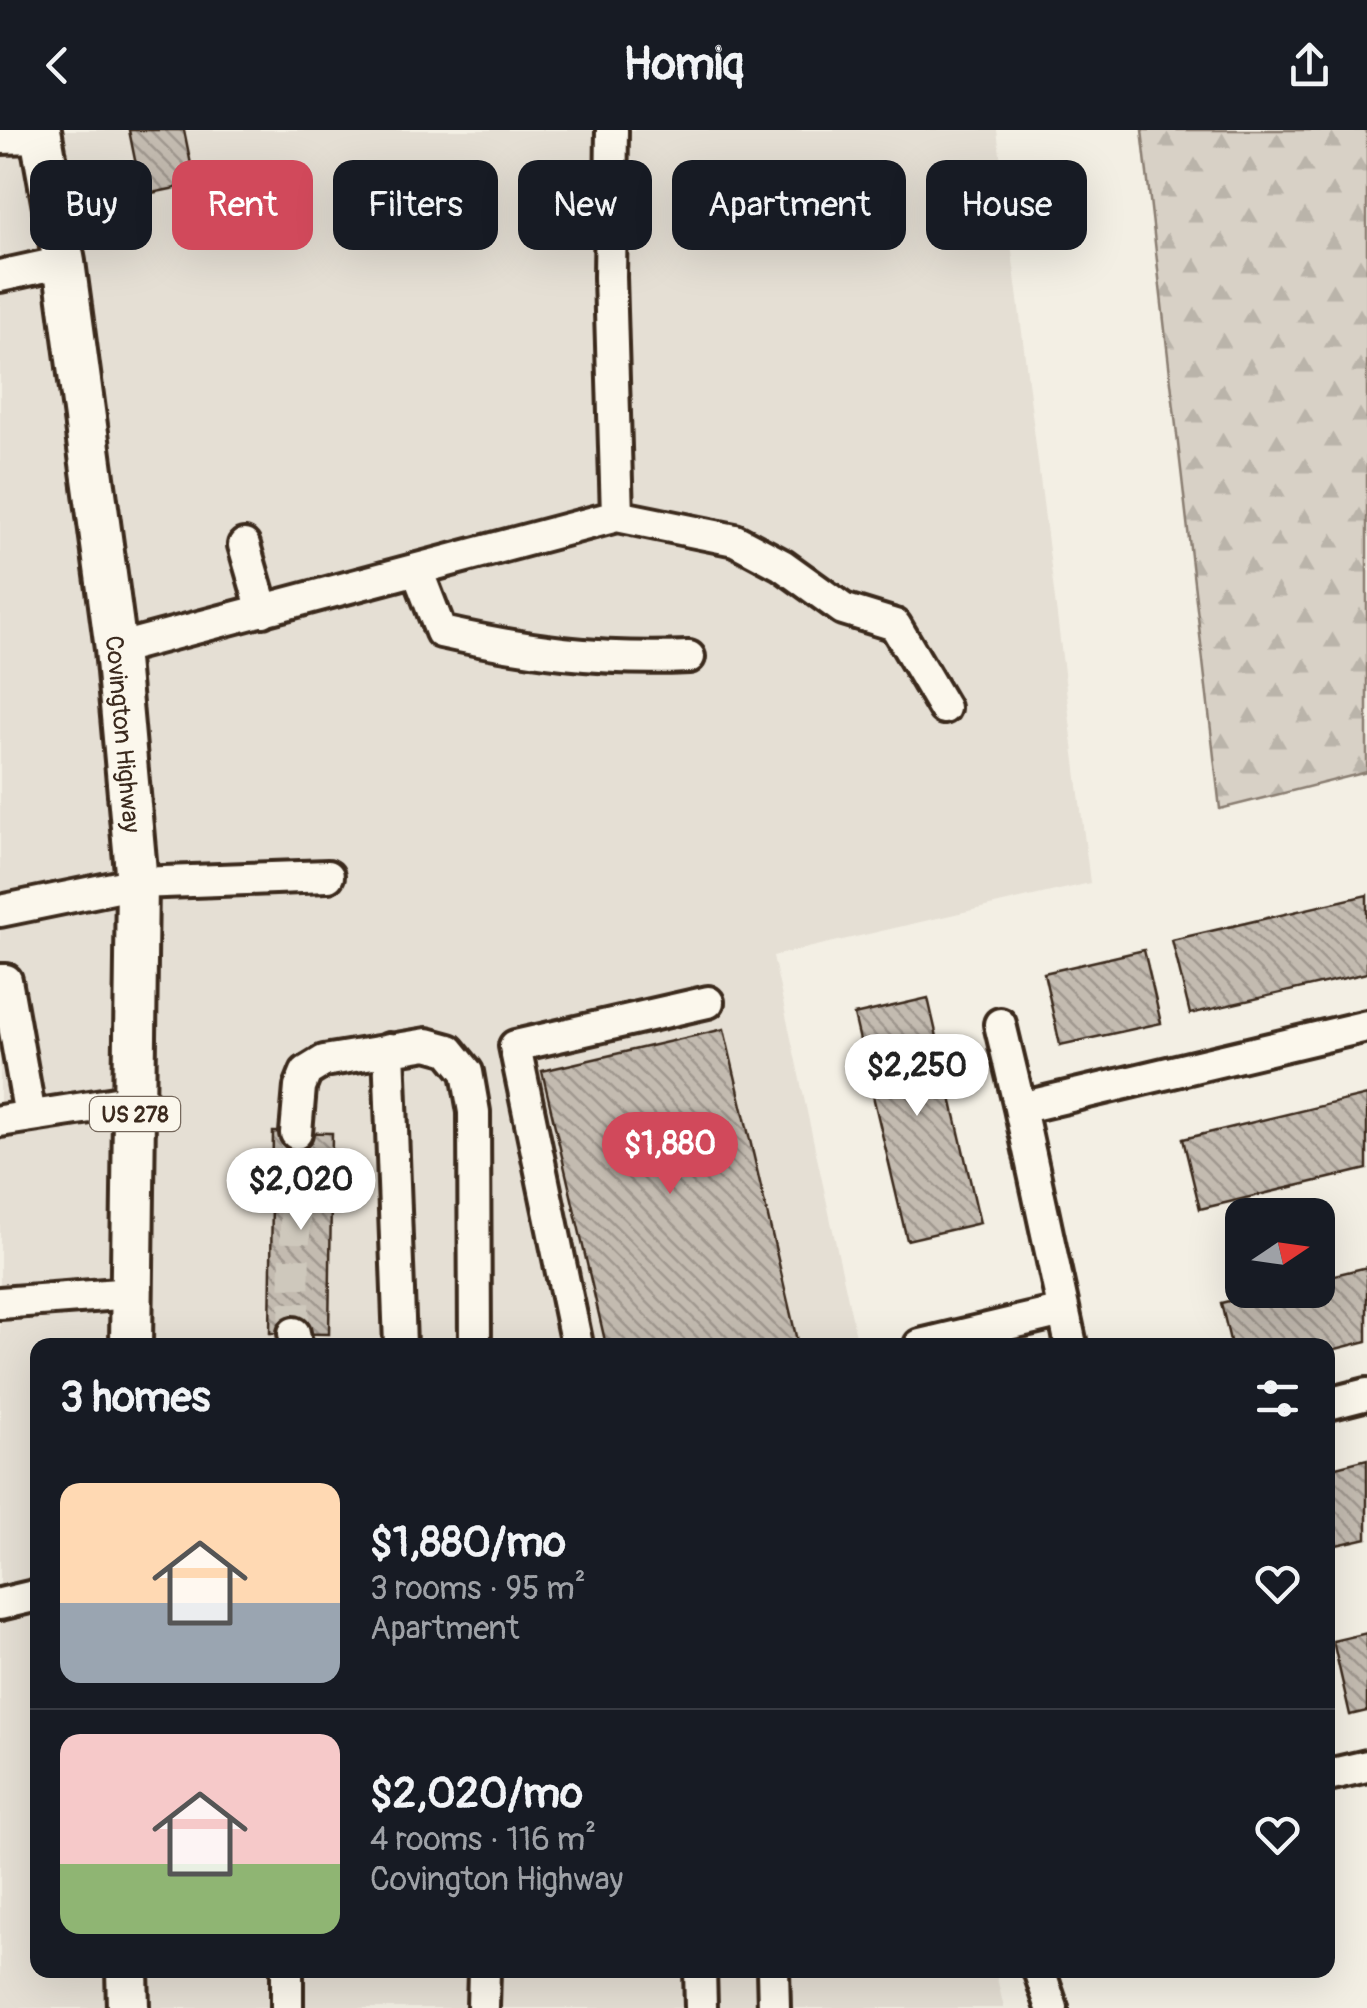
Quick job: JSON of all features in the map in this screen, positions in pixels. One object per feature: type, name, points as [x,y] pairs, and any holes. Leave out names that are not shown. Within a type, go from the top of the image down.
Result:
[{"type":"main road","name":"Covington Highway","points":[[41,133],[64,262],[116,649],[138,883],[132,1338]]},
{"type":"main road","points":[[128,1978],[128,2008]]},
{"type":"street","points":[[612,130],[610,277],[617,516]]},
{"type":"street","points":[[0,138],[41,133]]},
{"type":"street","points":[[0,276],[64,262]]},
{"type":"street","points":[[116,649],[617,516],[735,540],[782,564],[843,609],[895,625],[944,708]]},
{"type":"street","points":[[244,545],[264,611]]},
{"type":"street","points":[[418,570],[440,632],[510,647],[624,660],[689,658]]},
{"type":"street","points":[[0,911],[138,883],[328,876]]},
{"type":"street","points":[[0,980],[6,980],[15,1119],[135,1100]]},
{"type":"street","points":[[576,1338],[516,1046],[708,1002]]},
{"type":"street","points":[[1000,1024],[1070,1338]]},
{"type":"street","points":[[1020,1108],[1367,1026]]},
{"type":"street","points":[[296,1132],[300,1086],[306,1072],[324,1062],[427,1044],[449,1050],[467,1072],[474,1112],[475,1338]]},
{"type":"street","points":[[389,1049],[400,1338]]},
{"type":"street","points":[[0,1303],[132,1293]]},
{"type":"street","points":[[950,1338],[1064,1311]]},
{"type":"street","points":[[1335,1402],[1367,1394]]},
{"type":"street","points":[[0,1604],[30,1597]]},
{"type":"street","points":[[1335,1773],[1367,1766]]},
{"type":"street","points":[[287,1978],[287,2008]]},
{"type":"street","points":[[483,2008],[484,1978]]},
{"type":"street","points":[[700,1978],[701,2008]]},
{"type":"street","points":[[773,1978],[774,2008]]},
{"type":"street","points":[[1042,1978],[1052,2008]]},
{"type":"shaded area","points":[[0,130],[997,130],[1001,160],[926,160],[926,250],[1012,250],[1090,883],[773,956],[856,1338],[30,1338],[30,1978],[997,1978],[1004,2008],[0,2008]]},
{"type":"green space","points":[[1142,130],[1367,130],[1367,772],[1220,809]]},
{"type":"building","points":[[129,130],[184,130],[190,160],[172,160],[172,189],[152,193],[152,160],[135,160]]},
{"type":"building","points":[[1367,895],[1367,973],[1190,1014],[1172,940]]},
{"type":"building","points":[[1144,950],[1161,1023],[1060,1045],[1044,973]]},
{"type":"building","points":[[928,998],[980,1223],[907,1240],[854,1015]]},
{"type":"building","points":[[724,1029],[796,1338],[604,1338],[542,1071]]},
{"type":"building","points":[[1367,1095],[1367,1169],[1246,1198],[1225,1198],[1225,1203],[1200,1209],[1183,1139]]},
{"type":"building","points":[[273,1132],[332,1133],[329,1334],[270,1333]]},
{"type":"building","points":[[1367,1267],[1367,1341],[1335,1349],[1335,1338],[1229,1338],[1221,1303],[1225,1302],[1225,1308],[1335,1308],[1335,1275]]},
{"type":"building","points":[[1367,1459],[1367,1538],[1335,1545],[1335,1467]]},
{"type":"building","points":[[1367,1633],[1367,1711],[1350,1715],[1335,1641]]},
{"type":"tunnel","points":[[294,1333],[296,1133]]}]
